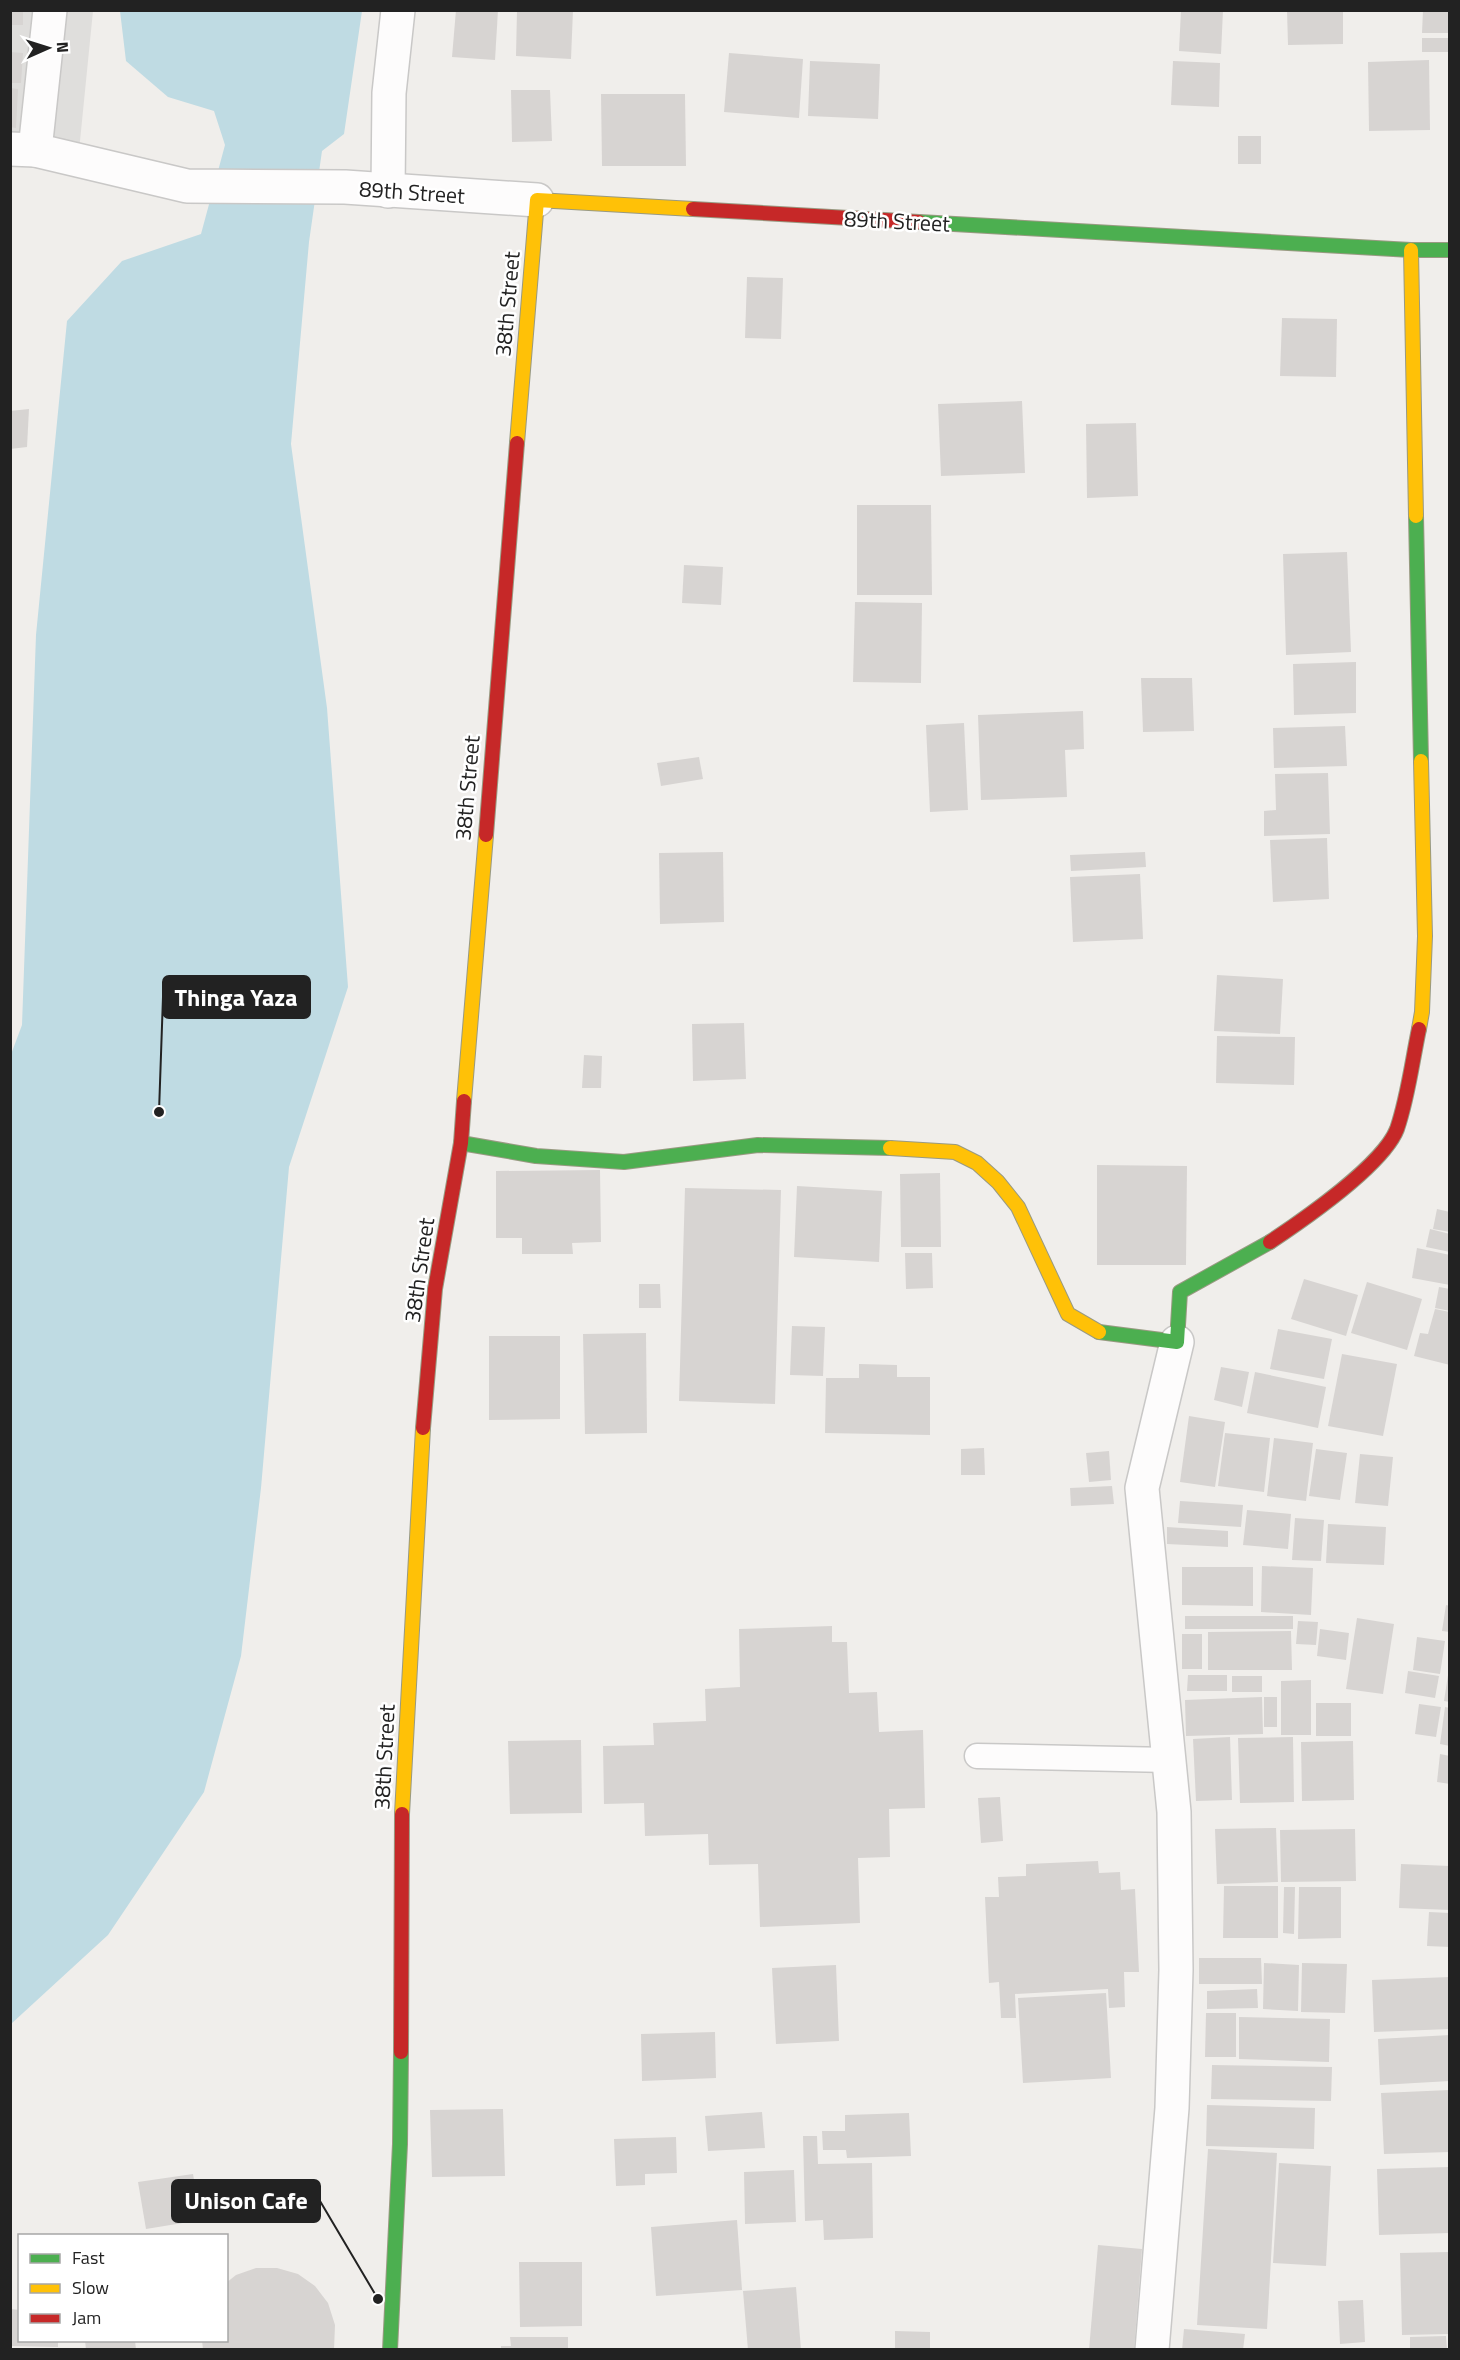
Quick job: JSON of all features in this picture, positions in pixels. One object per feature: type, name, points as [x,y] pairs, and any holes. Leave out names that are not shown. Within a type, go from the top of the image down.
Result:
[{"type":"main road","name":"89th Street","points":[[537,200],[1412,250],[1449,250]]},
{"type":"main road","name":"38th Street","points":[[390,2349],[400,2144],[402,1806],[421,1445],[435,1289],[461,1143],[537,200]]},
{"type":"main road","points":[[461,1143],[536,1156],[624,1162],[758,1145],[955,1152],[977,1163],[998,1182],[1018,1207],[1068,1314],[1097,1332],[1177,1342],[1180,1292],[1260,1249],[1317,1210],[1358,1176],[1379,1154],[1396,1131],[1406,1094],[1422,1012],[1425,936],[1412,250]]},
{"type":"street","points":[[23,149],[50,10]]},
{"type":"street","points":[[388,190],[389,93],[398,10]]},
{"type":"street","name":"89th Street","points":[[23,149],[187,186],[345,188],[537,200]]},
{"type":"street","points":[[1152,2349],[1172,2108],[1176,1982],[1174,1812],[1142,1488],[1177,1342]]},
{"type":"lane","points":[[977,1756],[1169,1760]]},
{"type":"shaded area","points":[[10,11],[93,11],[79,151],[11,151]]},
{"type":"water","points":[[120,11],[362,11],[344,134],[322,151],[309,242],[291,444],[327,708],[348,987],[289,1167],[261,1488],[241,1656],[204,1792],[108,1935],[11,2024],[10,1057],[22,1025],[36,635],[67,321],[122,261],[201,234],[225,145],[214,111],[168,97],[126,61]]},
{"type":"building","points":[[10,10],[23,10],[23,25],[10,25]]},
{"type":"building","points":[[456,10],[498,10],[495,60],[452,57]]},
{"type":"building","points":[[517,10],[573,10],[571,59],[516,56]]},
{"type":"building","points":[[1181,10],[1223,10],[1221,54],[1179,51]]},
{"type":"building","points":[[1287,10],[1343,10],[1343,44],[1288,45]]},
{"type":"building","points":[[1423,10],[1450,10],[1450,33],[1422,33]]},
{"type":"building","points":[[1422,38],[1450,38],[1450,52],[1422,52]]},
{"type":"building","points":[[10,52],[23,53],[21,83],[10,83]]},
{"type":"building","points":[[729,53],[803,59],[799,118],[724,112]]},
{"type":"building","points":[[1429,60],[1430,130],[1369,131],[1368,62]]},
{"type":"building","points":[[810,61],[880,64],[878,119],[808,116]]},
{"type":"building","points":[[1173,61],[1220,63],[1219,107],[1171,105]]},
{"type":"building","points":[[10,88],[18,89],[16,128],[10,127]]},
{"type":"building","points":[[511,90],[550,90],[552,141],[512,142]]},
{"type":"building","points":[[601,94],[685,94],[686,166],[602,166]]},
{"type":"building","points":[[1238,136],[1261,136],[1261,164],[1238,164]]},
{"type":"building","points":[[747,277],[783,278],[781,339],[745,338]]},
{"type":"building","points":[[1282,318],[1337,319],[1336,377],[1280,376]]},
{"type":"building","points":[[1022,401],[1025,473],[941,476],[938,404]]},
{"type":"building","points":[[29,409],[27,447],[10,449],[10,411]]},
{"type":"building","points":[[1136,423],[1138,496],[1087,498],[1086,424]]},
{"type":"building","points":[[857,505],[931,505],[932,595],[857,595]]},
{"type":"building","points":[[1347,552],[1351,652],[1286,655],[1283,554]]},
{"type":"building","points":[[684,565],[723,567],[721,605],[682,603]]},
{"type":"building","points":[[855,602],[922,603],[921,683],[853,682]]},
{"type":"building","points":[[1356,662],[1356,713],[1294,715],[1293,664]]},
{"type":"building","points":[[1141,678],[1192,678],[1194,731],[1143,732]]},
{"type":"building","points":[[1083,711],[1084,749],[1065,750],[1067,797],[981,800],[978,715]]},
{"type":"building","points":[[964,723],[968,810],[930,812],[926,725]]},
{"type":"building","points":[[1345,726],[1347,766],[1274,768],[1273,728]]},
{"type":"building","points":[[699,757],[703,779],[661,786],[657,763]]},
{"type":"building","points":[[1328,773],[1330,834],[1264,836],[1264,811],[1276,810],[1275,774]]},
{"type":"building","points":[[1327,838],[1329,899],[1273,902],[1270,840]]},
{"type":"building","points":[[723,852],[724,922],[660,924],[659,853]]},
{"type":"building","points":[[1145,852],[1146,867],[1071,871],[1070,855]]},
{"type":"building","points":[[1140,874],[1143,939],[1073,942],[1070,877]]},
{"type":"building","points":[[1217,975],[1283,979],[1280,1034],[1214,1031]]},
{"type":"building","points":[[744,1023],[746,1079],[693,1081],[692,1024]]},
{"type":"building","points":[[1217,1036],[1295,1037],[1294,1085],[1216,1083]]},
{"type":"building","points":[[584,1055],[602,1056],[601,1088],[582,1088]]},
{"type":"building","points":[[1097,1165],[1187,1166],[1186,1265],[1097,1265]]},
{"type":"building","points":[[600,1170],[601,1242],[572,1243],[573,1254],[522,1254],[522,1238],[496,1238],[496,1171]]},
{"type":"building","points":[[940,1173],[941,1247],[901,1247],[900,1174]]},
{"type":"building","points":[[797,1186],[882,1191],[879,1262],[794,1257]]},
{"type":"building","points":[[685,1188],[781,1190],[775,1404],[679,1401]]},
{"type":"building","points":[[1437,1209],[1450,1212],[1450,1232],[1433,1229]]},
{"type":"building","points":[[1430,1229],[1450,1234],[1450,1252],[1426,1247]]},
{"type":"building","points":[[1417,1248],[1450,1255],[1450,1285],[1412,1278]]},
{"type":"building","points":[[905,1253],[932,1253],[933,1288],[906,1289]]},
{"type":"building","points":[[1304,1279],[1358,1295],[1346,1336],[1291,1319]]},
{"type":"building","points":[[1367,1282],[1422,1299],[1407,1350],[1351,1333]]},
{"type":"building","points":[[639,1284],[660,1284],[661,1308],[639,1308]]},
{"type":"building","points":[[1439,1287],[1450,1289],[1450,1311],[1435,1308]]},
{"type":"building","points":[[1435,1309],[1450,1312],[1450,1365],[1414,1356],[1420,1333],[1428,1334]]},
{"type":"building","points":[[792,1326],[825,1327],[823,1376],[790,1375]]},
{"type":"building","points":[[1278,1329],[1332,1339],[1324,1379],[1270,1369]]},
{"type":"building","points":[[646,1333],[647,1433],[585,1434],[583,1334]]},
{"type":"building","points":[[489,1336],[560,1336],[560,1419],[489,1420]]},
{"type":"building","points":[[1342,1354],[1397,1364],[1383,1436],[1328,1426]]},
{"type":"building","points":[[859,1364],[897,1365],[897,1377],[930,1377],[930,1435],[825,1433],[826,1378],[859,1378]]},
{"type":"building","points":[[1221,1367],[1249,1372],[1242,1407],[1214,1400]]},
{"type":"building","points":[[1255,1372],[1326,1387],[1318,1428],[1247,1413]]},
{"type":"building","points":[[1189,1416],[1225,1422],[1215,1487],[1180,1482]]},
{"type":"building","points":[[1225,1433],[1270,1438],[1264,1492],[1218,1486]]},
{"type":"building","points":[[1274,1438],[1313,1443],[1306,1501],[1267,1496]]},
{"type":"building","points":[[984,1448],[985,1475],[961,1475],[961,1449]]},
{"type":"building","points":[[1316,1449],[1347,1453],[1340,1500],[1309,1496]]},
{"type":"building","points":[[1109,1451],[1111,1480],[1089,1482],[1086,1453]]},
{"type":"building","points":[[1360,1454],[1393,1457],[1388,1506],[1355,1503]]},
{"type":"building","points":[[1112,1486],[1114,1504],[1071,1506],[1070,1488]]},
{"type":"building","points":[[1180,1501],[1243,1505],[1241,1527],[1178,1523]]},
{"type":"building","points":[[1247,1510],[1291,1514],[1288,1549],[1243,1545]]},
{"type":"building","points":[[1295,1518],[1324,1520],[1321,1561],[1292,1560]]},
{"type":"building","points":[[1328,1524],[1386,1527],[1384,1565],[1326,1563]]},
{"type":"building","points":[[1167,1527],[1228,1531],[1228,1547],[1167,1544]]},
{"type":"building","points":[[1262,1566],[1313,1568],[1311,1615],[1261,1612]]},
{"type":"building","points":[[1182,1567],[1253,1567],[1253,1606],[1182,1605]]},
{"type":"building","points":[[1446,1605],[1450,1606],[1450,1632],[1442,1631]]},
{"type":"building","points":[[1185,1616],[1293,1616],[1293,1629],[1185,1629]]},
{"type":"building","points":[[1357,1618],[1394,1624],[1383,1694],[1346,1689]]},
{"type":"building","points":[[1298,1621],[1318,1622],[1316,1645],[1296,1644]]},
{"type":"building","points":[[832,1626],[832,1642],[847,1642],[849,1693],[877,1692],[879,1732],[923,1730],[925,1808],[889,1809],[890,1857],[858,1858],[860,1923],[760,1927],[758,1864],[709,1865],[708,1834],[645,1836],[644,1803],[604,1804],[603,1746],[654,1745],[653,1723],[706,1721],[705,1689],[740,1687],[739,1629]]},
{"type":"building","points":[[1320,1629],[1349,1633],[1346,1660],[1317,1656]]},
{"type":"building","points":[[1291,1631],[1292,1670],[1208,1670],[1208,1632]]},
{"type":"building","points":[[1182,1634],[1202,1634],[1202,1669],[1182,1669]]},
{"type":"building","points":[[1417,1637],[1445,1641],[1440,1674],[1413,1670]]},
{"type":"building","points":[[1408,1671],[1439,1676],[1435,1698],[1405,1693]]},
{"type":"building","points":[[1188,1675],[1227,1675],[1227,1691],[1187,1691]]},
{"type":"building","points":[[1448,1675],[1450,1675],[1450,1702],[1444,1701]]},
{"type":"building","points":[[1232,1676],[1262,1676],[1262,1692],[1232,1692]]},
{"type":"building","points":[[1311,1680],[1311,1735],[1281,1735],[1281,1681]]},
{"type":"building","points":[[1262,1697],[1263,1734],[1186,1736],[1185,1700]]},
{"type":"building","points":[[1264,1697],[1277,1697],[1277,1727],[1264,1727]]},
{"type":"building","points":[[1316,1703],[1351,1703],[1351,1736],[1316,1736]]},
{"type":"building","points":[[1419,1704],[1441,1707],[1436,1737],[1415,1734]]},
{"type":"building","points":[[1445,1707],[1450,1708],[1450,1746],[1440,1744]]},
{"type":"building","points":[[1230,1737],[1232,1800],[1196,1801],[1193,1739]]},
{"type":"building","points":[[1293,1737],[1294,1802],[1240,1803],[1238,1738]]},
{"type":"building","points":[[581,1740],[582,1813],[510,1814],[508,1741]]},
{"type":"building","points":[[1353,1741],[1354,1800],[1302,1801],[1301,1742]]},
{"type":"building","points":[[1440,1754],[1450,1756],[1450,1784],[1437,1782]]},
{"type":"building","points":[[1000,1797],[1003,1841],[981,1843],[978,1798]]},
{"type":"building","points":[[1276,1828],[1278,1882],[1217,1884],[1215,1829]]},
{"type":"building","points":[[1355,1829],[1356,1881],[1281,1882],[1280,1830]]},
{"type":"building","points":[[1098,1861],[1099,1873],[1120,1872],[1121,1890],[1135,1889],[1139,1972],[1124,1972],[1125,2007],[1109,2008],[1108,1989],[1015,1994],[1016,2018],[1001,2018],[999,1982],[989,1983],[985,1897],[999,1897],[998,1877],[1026,1876],[1026,1864]]},
{"type":"building","points":[[1401,1864],[1450,1866],[1450,1910],[1399,1908]]},
{"type":"building","points":[[1224,1886],[1278,1886],[1278,1938],[1223,1938]]},
{"type":"building","points":[[1284,1887],[1295,1887],[1294,1934],[1283,1933]]},
{"type":"building","points":[[1299,1887],[1341,1887],[1341,1938],[1298,1939]]},
{"type":"building","points":[[1429,1912],[1450,1913],[1450,1947],[1427,1946]]},
{"type":"building","points":[[1199,1958],[1261,1958],[1262,1984],[1199,1984]]},
{"type":"building","points":[[1264,1963],[1299,1965],[1298,2011],[1263,2009]]},
{"type":"building","points":[[1302,1963],[1347,1964],[1345,2013],[1301,2012]]},
{"type":"building","points":[[836,1965],[839,2041],[776,2044],[772,1968]]},
{"type":"building","points":[[1450,1977],[1450,2029],[1374,2032],[1372,1980]]},
{"type":"building","points":[[1257,1989],[1258,2008],[1207,2009],[1207,1991]]},
{"type":"building","points":[[1106,1993],[1111,2078],[1023,2083],[1018,1998]]},
{"type":"building","points":[[1206,2013],[1236,2013],[1236,2057],[1205,2057]]},
{"type":"building","points":[[1239,2017],[1330,2019],[1329,2062],[1239,2059]]},
{"type":"building","points":[[715,2032],[716,2078],[642,2081],[641,2034]]},
{"type":"building","points":[[1450,2035],[1450,2081],[1380,2085],[1378,2039]]},
{"type":"building","points":[[1212,2065],[1332,2067],[1331,2101],[1211,2099]]},
{"type":"building","points":[[1450,2090],[1450,2152],[1384,2154],[1381,2093]]},
{"type":"building","points":[[1207,2105],[1315,2108],[1314,2149],[1206,2146]]},
{"type":"building","points":[[503,2109],[505,2176],[432,2177],[430,2110]]},
{"type":"building","points":[[762,2112],[765,2148],[708,2151],[705,2116]]},
{"type":"building","points":[[909,2113],[911,2156],[847,2158],[846,2150],[823,2150],[822,2131],[845,2131],[845,2115]]},
{"type":"building","points":[[803,2136],[817,2136],[818,2164],[872,2163],[873,2238],[824,2240],[823,2220],[805,2221]]},
{"type":"building","points":[[676,2137],[677,2173],[645,2174],[645,2185],[616,2186],[614,2139]]},
{"type":"building","points":[[1208,2149],[1277,2153],[1267,2329],[1197,2325]]},
{"type":"building","points":[[1279,2163],[1331,2166],[1326,2266],[1273,2263]]},
{"type":"building","points":[[1450,2167],[1450,2233],[1379,2235],[1377,2169]]},
{"type":"building","points":[[794,2170],[796,2222],[745,2224],[744,2172]]},
{"type":"building","points":[[193,2174],[201,2220],[146,2229],[138,2182]]},
{"type":"building","points":[[737,2220],[742,2290],[656,2296],[651,2227]]},
{"type":"building","points":[[1098,2245],[1142,2249],[1134,2350],[1089,2350]]},
{"type":"building","points":[[1450,2252],[1450,2334],[1402,2335],[1400,2253]]},
{"type":"building","points":[[519,2262],[582,2262],[582,2326],[520,2327]]},
{"type":"building","points":[[256,2268],[277,2268],[298,2274],[315,2286],[328,2303],[335,2325],[334,2350],[203,2350],[202,2342],[228,2342],[228,2281],[236,2275]]},
{"type":"building","points":[[796,2287],[801,2350],[748,2350],[743,2291]]},
{"type":"building","points":[[1363,2300],[1365,2342],[1340,2344],[1338,2301]]},
{"type":"building","points":[[10,2309],[18,2310],[18,2342],[58,2342],[58,2347],[10,2346]]},
{"type":"building","points":[[1184,2329],[1245,2334],[1243,2350],[1182,2350]]},
{"type":"building","points":[[895,2331],[930,2332],[930,2350],[895,2350]]},
{"type":"building","points":[[1446,2336],[1447,2350],[1410,2350],[1410,2337]]},
{"type":"building","points":[[510,2337],[568,2337],[568,2350],[501,2350],[501,2346],[511,2346]]},
{"type":"building","points":[[85,2342],[135,2342],[136,2350],[86,2350]]},
{"type":"traffic: fast","points":[[919,222],[1411,250],[1450,250]]},
{"type":"traffic: fast","points":[[1416,516],[1421,761]]},
{"type":"traffic: fast","points":[[461,1143],[536,1156],[624,1162],[758,1145],[890,1148]]},
{"type":"traffic: fast","points":[[1099,1332],[1177,1342],[1180,1292],[1270,1242]]},
{"type":"traffic: fast","points":[[390,2350],[400,2144],[401,2052]]},
{"type":"traffic: slow","points":[[517,443],[537,200],[693,209]]},
{"type":"traffic: slow","points":[[1411,250],[1416,516]]},
{"type":"traffic: slow","points":[[1419,1029],[1422,1012],[1425,936],[1421,761]]},
{"type":"traffic: slow","points":[[464,1101],[486,835]]},
{"type":"traffic: slow","points":[[890,1148],[955,1152],[977,1163],[998,1182],[1018,1207],[1068,1314],[1099,1332]]},
{"type":"traffic: slow","points":[[402,1814],[423,1428]]},
{"type":"traffic: jam","points":[[693,209],[919,222]]},
{"type":"traffic: jam","points":[[486,835],[517,443]]},
{"type":"traffic: jam","points":[[1270,1242],[1341,1191],[1376,1159],[1389,1143],[1397,1129],[1404,1105],[1419,1029]]},
{"type":"traffic: jam","points":[[423,1428],[435,1289],[461,1143],[464,1101]]},
{"type":"traffic: jam","points":[[401,2052],[402,1814]]},
{"type":"place","name":"Thinga Yaza","points":[[159,1112]]},
{"type":"place","name":"Unison Cafe","points":[[378,2299]]}]
